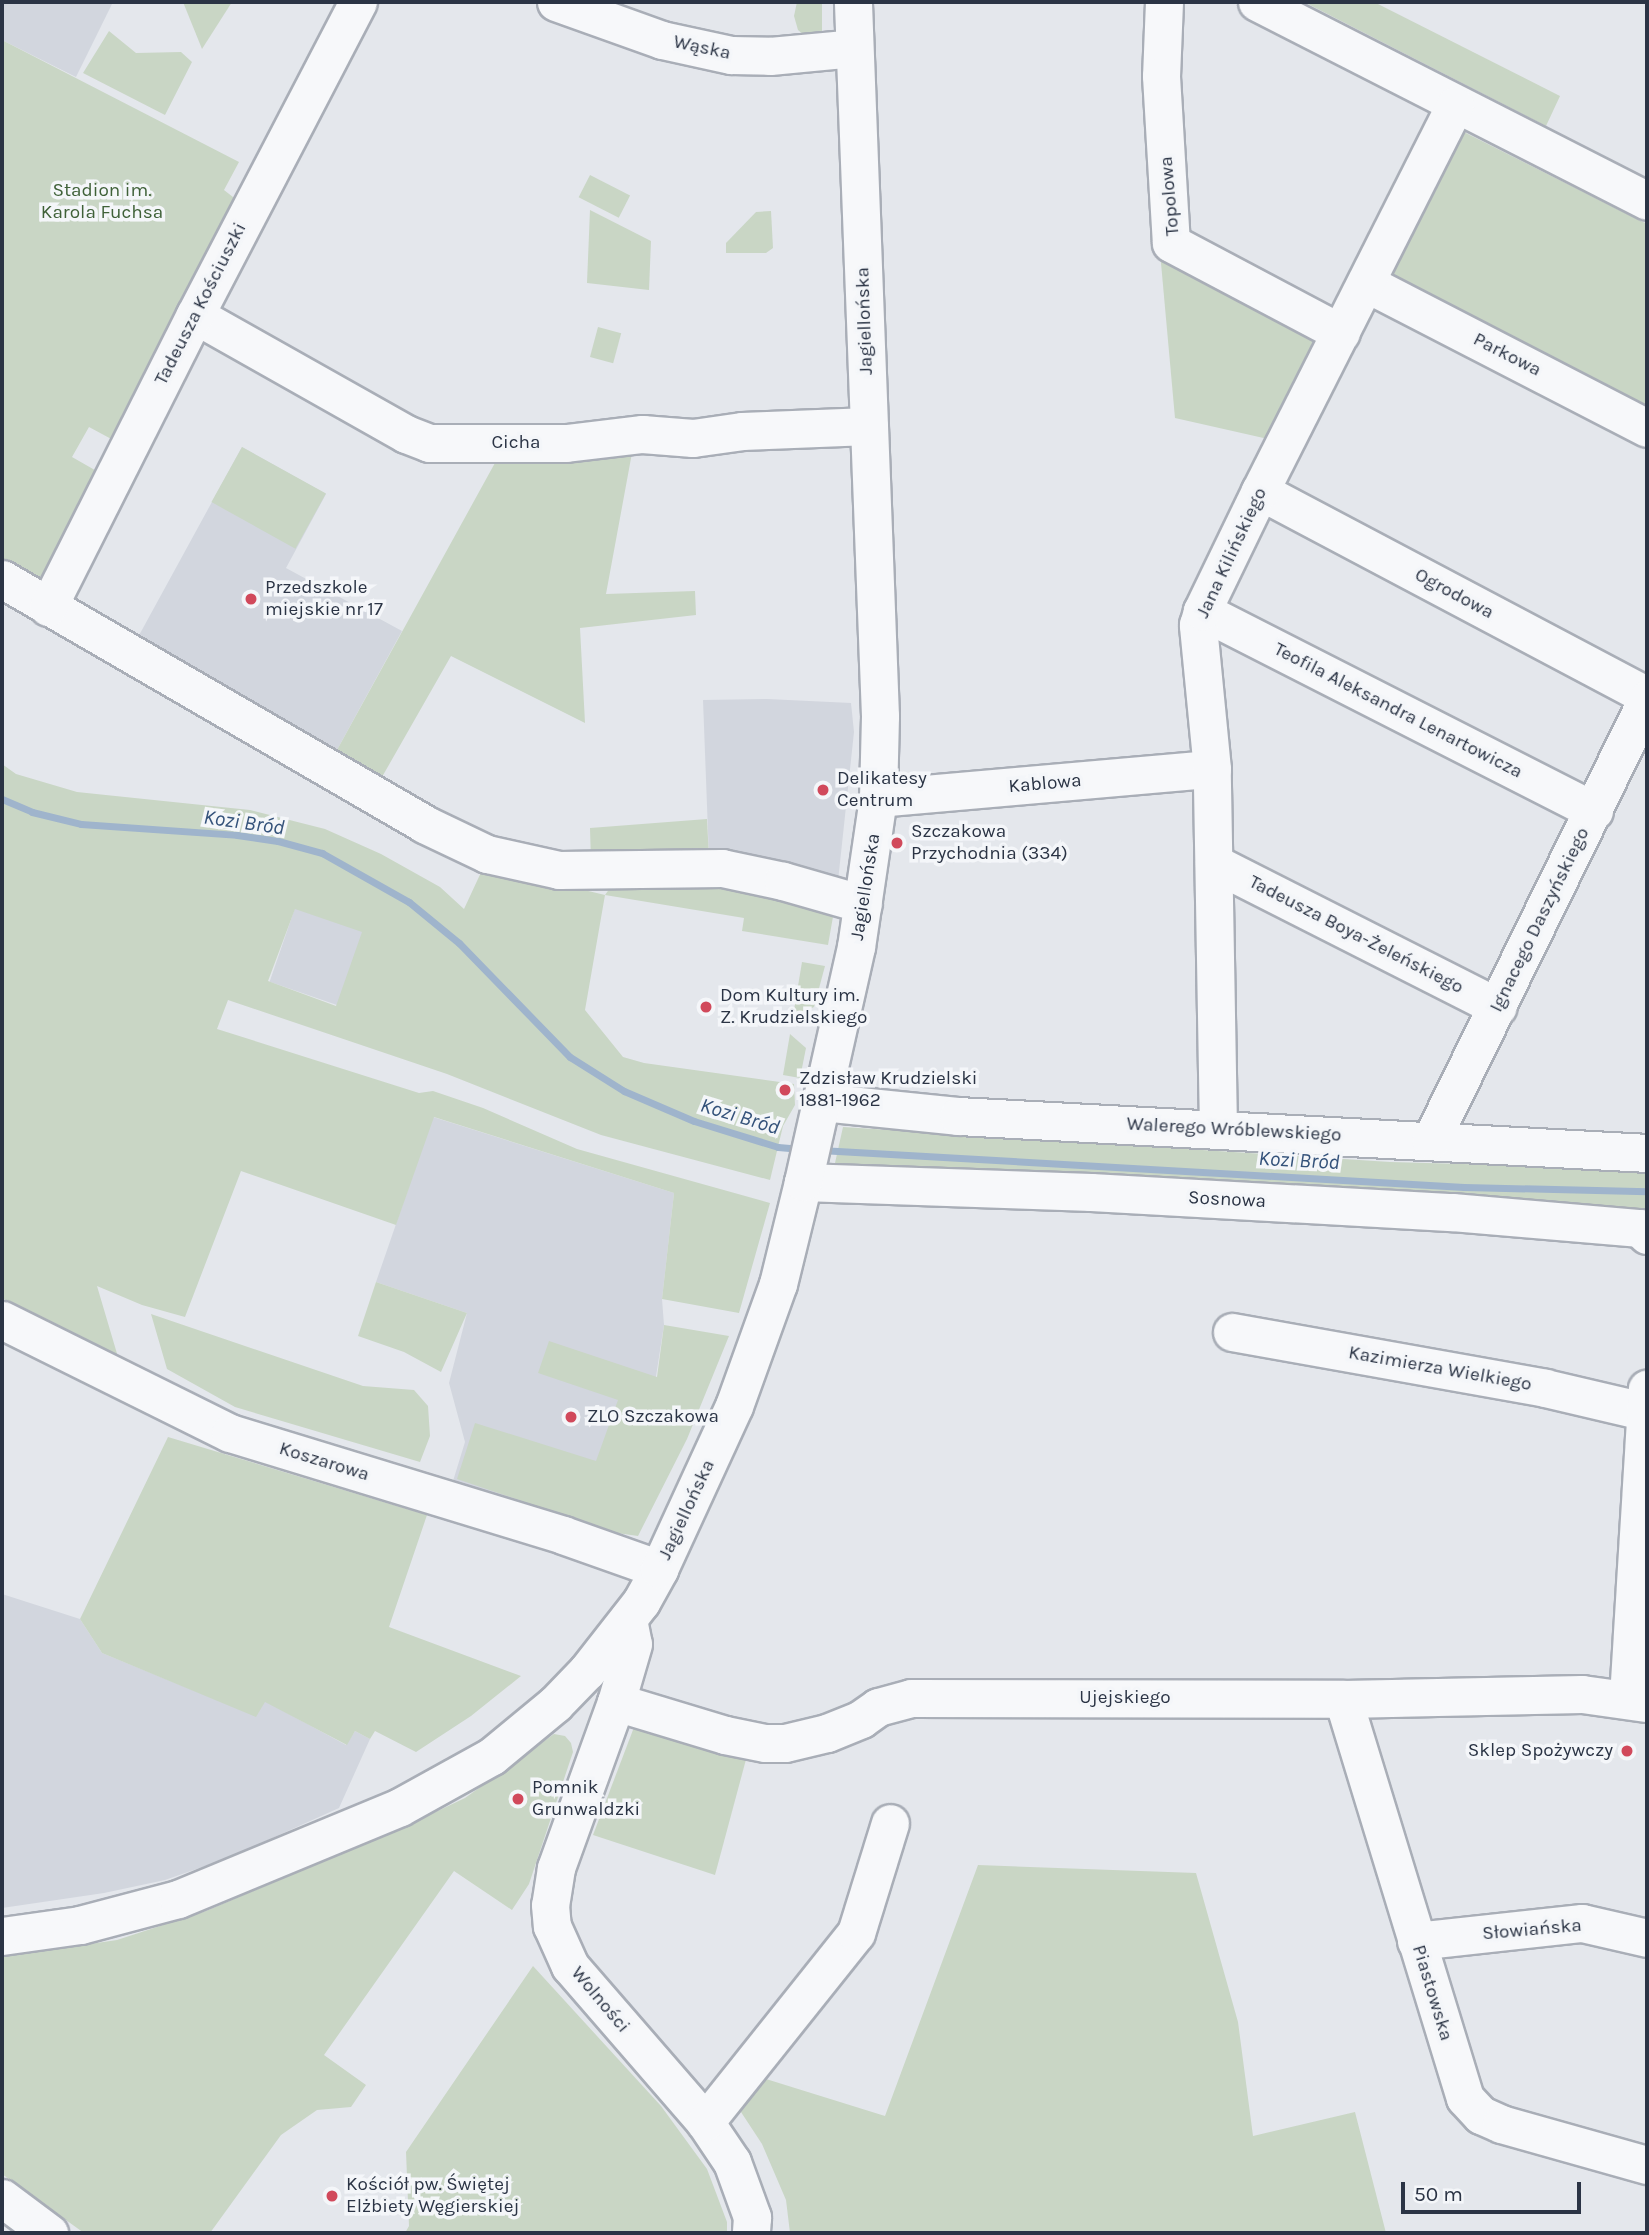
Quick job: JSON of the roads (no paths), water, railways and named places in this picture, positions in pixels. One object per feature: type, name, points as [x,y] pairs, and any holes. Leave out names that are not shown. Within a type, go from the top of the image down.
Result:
[{"type":"street","name":"Tadeusza Kościuszki","points":[[48,607],[195,315],[358,2]]},
{"type":"street","name":"Wąska","points":[[556,2],[662,40],[731,55],[770,56],[854,48]]},
{"type":"street","name":"Jagiellońska","points":[[2,1936],[80,1925],[178,1899],[400,1807],[492,1756],[555,1704],[587,1671],[628,1619],[659,1569],[734,1406],[778,1284],[804,1178],[863,904],[878,798],[880,716],[853,2]]},
{"type":"street","name":"Topolowa","points":[[1164,2],[1161,76],[1171,243],[1341,333]]},
{"type":"street","points":[[1257,2],[1647,201]]},
{"type":"street","name":"Jana Kilińskiego","points":[[1218,1129],[1212,769],[1199,633],[1202,611],[1455,105]]},
{"type":"street","name":"Parkowa","points":[[1366,283],[1647,428]]},
{"type":"street","name":"Cicha","points":[[195,315],[406,434],[429,443],[566,443],[642,434],[692,438],[742,431],[869,426]]},
{"type":"street","name":"Ogrodowa","points":[[1260,491],[1647,698]]},
{"type":"street","points":[[2,579],[424,824],[487,853],[559,870],[722,869],[783,881],[863,904]]},
{"type":"street","name":"Teofila Aleksandra Lenartowicza","points":[[1202,611],[1594,811]]},
{"type":"street","name":"Ignacego Daszyńskiego","points":[[1431,1140],[1647,698]]},
{"type":"street","name":"Kablowa","points":[[878,798],[1212,769]]},
{"type":"street","name":"Tadeusza Boya-Żeleńskiego","points":[[1214,863],[1498,1007]]},
{"type":"street","name":"Walerego Wróblewskiego","points":[[820,1106],[958,1116],[1647,1153]]},
{"type":"street","name":"Sosnowa","points":[[804,1178],[1452,1212],[1640,1228],[1647,1235]]},
{"type":"street","name":"Koszarowa","points":[[2,1320],[230,1433],[563,1535],[659,1569]]},
{"type":"street","name":"Kazimierza Wielkiego","points":[[1232,1332],[1647,1404],[1637,1701]]},
{"type":"street","name":"Wolności","points":[[628,1619],[633,1644],[612,1713],[556,1868],[550,1905],[552,1926],[570,1966],[705,2122],[732,2162],[752,2217],[751,2233]]},
{"type":"street","name":"Ujejskiego","points":[[555,1704],[765,1743],[785,1743],[827,1733],[862,1719],[878,1707],[911,1698],[1343,1699],[1582,1694],[1637,1701]]},
{"type":"street","name":"Piastowska","points":[[1343,1699],[1465,2098],[1481,2115],[1501,2124],[1647,2165]]},
{"type":"street","points":[[705,2122],[856,1933],[890,1824]]},
{"type":"street","name":"Słowiańska","points":[[1416,1941],[1582,1923],[1647,1938]]},
{"type":"street","points":[[2,2198],[49,2233]]},
{"type":"waterway","name":"Kozi Bród","points":[[2,799],[32,812],[81,824],[237,835],[278,841],[322,853],[409,902],[459,943],[570,1057],[624,1091],[694,1121],[778,1147],[801,1149]]},
{"type":"waterway","name":"Kozi Bród","points":[[820,1150],[1464,1187],[1647,1191]]},
{"type":"place","name":"Przedszkole miejskie nr 17","points":[[251,599]]},
{"type":"place","name":"Delikatesy Centrum","points":[[823,790]]},
{"type":"place","name":"Szczakowa Przychodnia (334)","points":[[897,843]]},
{"type":"place","name":"Dom Kultury im. Z. Krudzielskiego","points":[[706,1007]]},
{"type":"place","name":"Zdzisław Krudzielski 1881-1962","points":[[785,1090]]},
{"type":"place","name":"ZLO Szczakowa","points":[[571,1417]]},
{"type":"place","name":"Sklep Spożywczy","points":[[1627,1751]]},
{"type":"place","name":"Pomnik Grunwaldzki","points":[[518,1799]]},
{"type":"place","name":"Kościół pw. Świętej Elżbiety Węgierskiej","points":[[332,2196]]},
{"type":"park label","name":"Stadion im. Karola Fuchsa","points":[[102,202]]}]
